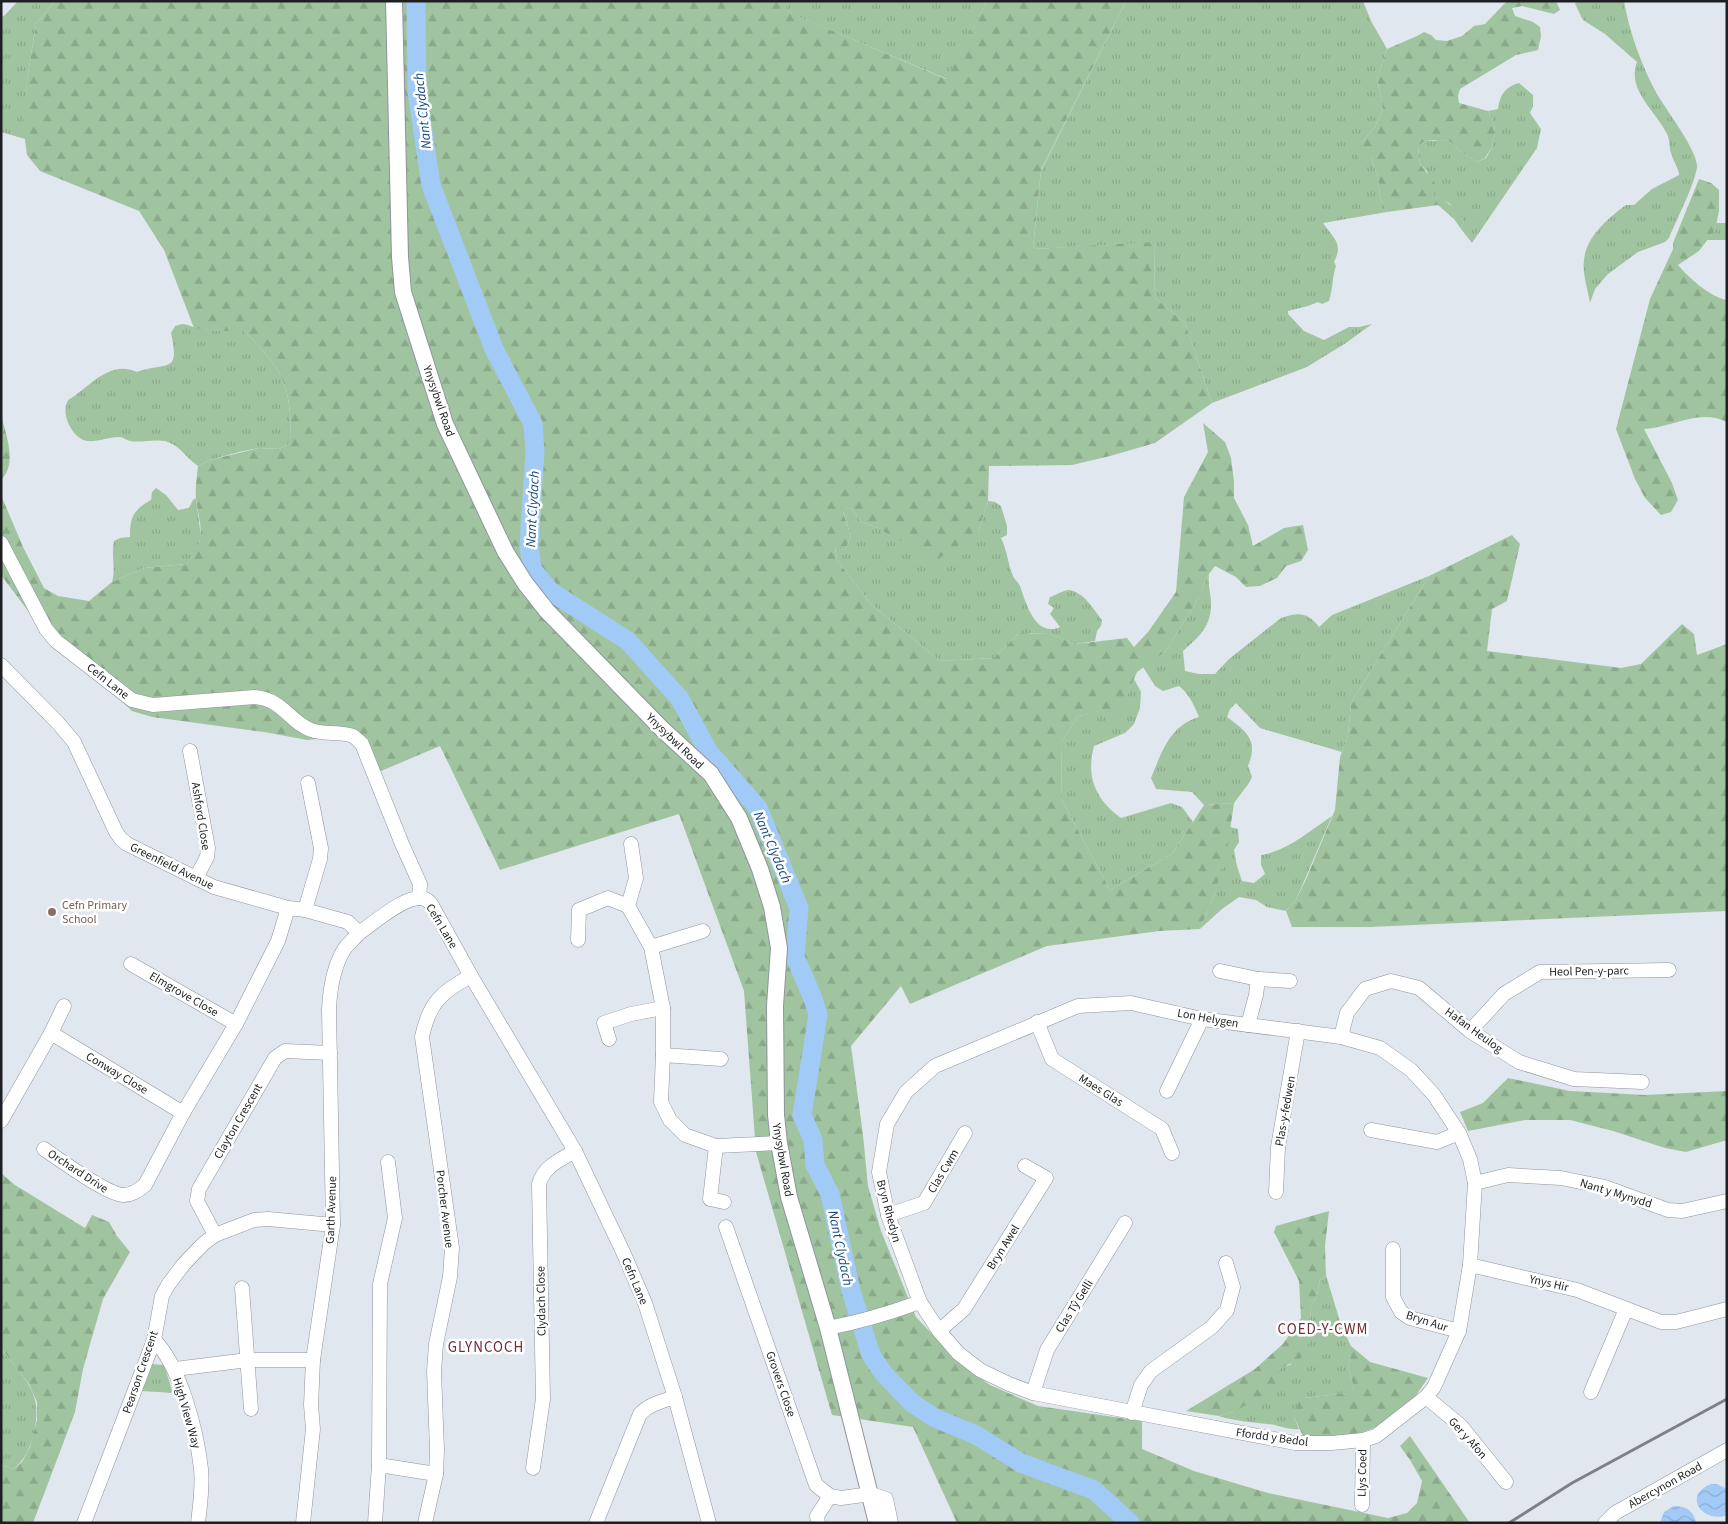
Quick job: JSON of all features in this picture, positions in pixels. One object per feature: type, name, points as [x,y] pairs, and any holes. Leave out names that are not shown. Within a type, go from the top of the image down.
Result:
[{"type":"main road","name":"Ynysybwl Road","points":[[394,1],[400,257],[403,292],[445,424],[505,552],[525,583],[548,611],[648,715],[711,774],[739,818],[760,869],[769,898],[779,948],[775,1006],[778,1143],[789,1197],[828,1328],[877,1523]]},
{"type":"street","name":"Cefn Lane","points":[[1,543],[46,629],[56,641],[132,700],[153,706],[266,698],[276,703],[294,719],[311,730],[354,736],[362,744],[420,884],[419,898],[425,899],[431,904],[471,976],[575,1151],[624,1254],[645,1303],[675,1397],[709,1523]]},
{"type":"street","name":"Greenfield Avenue","points":[[1,666],[58,723],[74,742],[121,839],[196,878],[232,893],[348,922],[359,933]]},
{"type":"street","name":"Ashford Close","points":[[190,751],[208,848],[207,857],[196,878]]},
{"type":"street","points":[[305,910],[320,859],[321,848],[308,783]]},
{"type":"street","points":[[628,906],[636,878],[632,844]]},
{"type":"street","points":[[359,933],[406,900],[419,898]]},
{"type":"street","points":[[578,940],[579,910],[608,898],[628,906],[651,946],[663,1008],[661,1102],[670,1120],[685,1135],[716,1146],[778,1143]]},
{"type":"street","points":[[183,1113],[236,1024],[278,941],[288,908]]},
{"type":"street","name":"Garth Avenue","points":[[303,1523],[313,1429],[311,1405],[313,1360],[333,1225],[330,991],[336,968],[346,948],[359,933]]},
{"type":"street","points":[[651,946],[699,936]]},
{"type":"street","name":"Elmgrove Close","points":[[131,964],[236,1024]]},
{"type":"street","name":"Heol Pen-y-parc","points":[[1470,1031],[1504,994],[1540,972],[1670,970]]},
{"type":"street","points":[[1220,971],[1258,978],[1290,981]]},
{"type":"street","name":"Porcher Avenue","points":[[425,1523],[436,1474],[434,1371],[436,1344],[450,1277],[452,1248],[422,1037],[426,1018],[434,1002],[456,984],[471,976]]},
{"type":"street","points":[[1248,1025],[1256,996],[1258,978]]},
{"type":"street","name":"Hafan Heulog","points":[[1341,1038],[1347,1013],[1365,989],[1391,981],[1419,988],[1470,1031],[1519,1062],[1574,1079],[1642,1082]]},
{"type":"street","name":"Lon Helygen","points":[[1037,1022],[1078,1006],[1131,1003],[1202,1019],[1341,1038],[1380,1048]]},
{"type":"street","points":[[1,1121],[51,1033],[64,1006]]},
{"type":"street","points":[[609,1039],[604,1023],[631,1014],[663,1008]]},
{"type":"street","points":[[1167,1091],[1202,1019]]},
{"type":"street","name":"Maes Glas","points":[[1037,1022],[1052,1059],[1162,1129],[1172,1153]]},
{"type":"street","name":"Bryn Rhedyn","points":[[920,1302],[888,1214],[879,1172],[887,1124],[906,1092],[935,1066],[1037,1022]]},
{"type":"street","name":"Plas-y-fedwen","points":[[1276,1192],[1278,1147],[1298,1031]]},
{"type":"street","name":"Conway Close","points":[[51,1033],[183,1113]]},
{"type":"street","name":"Ffordd y Bedol","points":[[920,1302],[958,1353],[980,1370],[1033,1393],[1295,1442],[1332,1443],[1363,1440],[1376,1436],[1426,1397],[1434,1387],[1459,1331],[1470,1265],[1475,1183],[1470,1159],[1458,1133],[1434,1096],[1411,1070],[1380,1048]]},
{"type":"street","name":"Clayton Crescent","points":[[215,1236],[197,1201],[199,1189],[275,1058],[284,1051],[330,1053]]},
{"type":"street","points":[[663,1055],[714,1063]]},
{"type":"street","name":"Orchard Drive","points":[[44,1149],[113,1193],[128,1195],[145,1185],[183,1113]]},
{"type":"street","points":[[1371,1130],[1437,1142],[1458,1133]]},
{"type":"street","name":"Clas Cwm","points":[[888,1214],[924,1203],[965,1133]]},
{"type":"street","points":[[716,1146],[710,1200],[724,1202]]},
{"type":"street","name":"Clydach Close","points":[[534,1468],[543,1399],[538,1184],[541,1174],[547,1167],[575,1151]]},
{"type":"street","points":[[375,1523],[380,1466],[380,1284],[395,1218],[388,1162]]},
{"type":"street","name":"Bryn Awel","points":[[939,1330],[964,1309],[1046,1178],[1024,1166]]},
{"type":"street","name":"Nant y Mynydd","points":[[1475,1183],[1508,1175],[1561,1178],[1605,1187],[1668,1210],[1682,1211],[1727,1201]]},
{"type":"street","name":"Pearson Crescent","points":[[84,1523],[154,1340],[162,1296],[183,1265],[203,1244],[215,1236],[254,1220],[268,1219],[333,1225]]},
{"type":"street","name":"Clas Tŷ Gelli","points":[[1033,1393],[1047,1350],[1125,1223]]},
{"type":"street","name":"Grovers Close","points":[[726,1227],[816,1485],[830,1496]]},
{"type":"street","name":"Bryn Aur","points":[[1393,1248],[1393,1297],[1401,1312],[1410,1318],[1459,1331]]},
{"type":"street","points":[[1132,1413],[1141,1385],[1150,1371],[1212,1327],[1227,1310],[1234,1288],[1226,1263]]},
{"type":"street","name":"Ynys Hir","points":[[1470,1265],[1577,1290],[1661,1322],[1676,1322],[1727,1309]]},
{"type":"street","points":[[242,1288],[250,1409]]},
{"type":"street","points":[[828,1328],[898,1310],[920,1302]]},
{"type":"street","points":[[1590,1392],[1626,1309]]},
{"type":"street","name":"High View Way","points":[[154,1340],[163,1349],[175,1369],[196,1434],[201,1470],[198,1523]]},
{"type":"street","points":[[175,1369],[248,1360],[313,1360]]},
{"type":"street","points":[[596,1523],[640,1414],[653,1405],[675,1397]]},
{"type":"street","name":"Ger y Afon","points":[[1426,1397],[1461,1426],[1506,1482]]},
{"type":"street","name":"Llys Coed","points":[[1362,1505],[1363,1440]]},
{"type":"street","name":"Abercynon Road","points":[[1605,1523],[1615,1513],[1727,1450]]},
{"type":"street","points":[[380,1466],[436,1474]]},
{"type":"street","points":[[818,1523],[817,1516],[830,1496],[841,1498],[871,1494],[886,1499],[891,1523]]},
{"type":"green space","points":[[18,1],[55,1],[36,24],[27,80],[25,139],[1,132],[1,17]]},
{"type":"green space","points":[[55,1],[787,1],[786,11],[946,79],[987,1],[1126,1],[1041,170],[1033,249],[1154,242],[1155,298],[1185,323],[1212,403],[1155,443],[1110,456],[1072,465],[989,466],[988,501],[978,532],[935,561],[878,528],[861,522],[851,508],[846,509],[843,512],[851,536],[845,550],[835,548],[837,560],[871,604],[940,661],[994,658],[1019,633],[1050,634],[1075,644],[1127,638],[1134,647],[1148,632],[1176,592],[1184,497],[1208,452],[1203,423],[1225,442],[1231,458],[1234,498],[1248,525],[1253,546],[1284,528],[1303,525],[1308,550],[1301,561],[1286,566],[1277,578],[1260,586],[1246,587],[1236,577],[1215,566],[1209,574],[1194,606],[1165,652],[1137,672],[1121,709],[1078,716],[1061,743],[1062,800],[1110,890],[1172,854],[1204,805],[1234,803],[1228,844],[1215,894],[1200,929],[1159,931],[1047,946],[910,1004],[901,986],[851,1046],[868,1186],[881,1231],[916,1317],[957,1360],[990,1385],[1038,1406],[1142,1421],[1142,1449],[1194,1471],[1268,1493],[1388,1518],[1407,1513],[1417,1503],[1422,1481],[1400,1446],[1410,1436],[1470,1523],[957,1523],[913,1427],[832,1415],[756,1152],[744,991],[679,814],[500,870],[440,746],[381,771],[350,736],[307,740],[264,732],[152,717],[132,711],[31,615],[1,575],[1,495],[23,547],[44,588],[58,596],[89,601],[112,582],[144,568],[186,564],[198,546],[201,532],[196,493],[198,466],[210,460],[259,448],[279,449],[291,443],[291,423],[287,393],[277,369],[269,357],[244,331],[216,331],[194,328],[164,250],[139,211],[40,171],[27,155],[23,125],[27,80],[36,24]]},
{"type":"green space","points":[[787,1],[987,1],[947,79],[785,11]]},
{"type":"green space","points":[[1126,1],[1363,1],[1371,21],[1387,49],[1377,78],[1383,109],[1375,127],[1361,143],[1371,157],[1378,177],[1380,198],[1387,212],[1323,223],[1338,245],[1329,301],[1322,304],[1318,302],[1288,311],[1288,314],[1304,331],[1324,340],[1349,327],[1372,324],[1346,343],[1307,367],[1212,403],[1185,323],[1155,298],[1154,243],[1033,249],[1041,171]]},
{"type":"green space","points":[[1507,1],[1556,1],[1560,10],[1554,14],[1522,6],[1512,8],[1515,16],[1533,22],[1540,27],[1541,36],[1538,50],[1516,55],[1460,89],[1459,103],[1488,111],[1494,123],[1495,133],[1492,147],[1485,158],[1477,162],[1449,141],[1426,140],[1418,146],[1420,164],[1435,183],[1434,197],[1447,203],[1458,213],[1464,221],[1461,229],[1454,219],[1438,205],[1387,212],[1380,198],[1378,177],[1371,157],[1358,161],[1355,155],[1361,143],[1375,127],[1383,109],[1377,78],[1387,49],[1424,32],[1436,40],[1447,41],[1462,36],[1474,26],[1485,24]]},
{"type":"green space","points":[[1577,1],[1624,1],[1637,49],[1646,72],[1657,94],[1687,141],[1696,160],[1697,167],[1689,192],[1669,238],[1665,242],[1638,252],[1608,274],[1595,289],[1590,303],[1584,276],[1584,265],[1586,252],[1593,236],[1605,222],[1626,205],[1634,205],[1652,189],[1679,175],[1667,134],[1639,91],[1635,72],[1637,62],[1605,34],[1583,20],[1575,4]]},
{"type":"green space","points":[[1519,83],[1533,95],[1533,106],[1530,113],[1541,129],[1537,148],[1472,243],[1461,229],[1464,221],[1449,203],[1434,197],[1427,171],[1420,164],[1418,146],[1426,140],[1449,141],[1477,162],[1486,158],[1492,147],[1495,133],[1494,123],[1488,111],[1498,109],[1500,100],[1506,90]]},
{"type":"green space","points":[[1699,179],[1711,183],[1719,190],[1719,211],[1715,230],[1699,251],[1678,265],[1693,281],[1707,291],[1727,300],[1727,422],[1717,418],[1706,417],[1644,429],[1672,483],[1678,500],[1671,512],[1661,515],[1645,498],[1635,479],[1616,429],[1650,299],[1673,249],[1673,243]]},
{"type":"green space","points":[[1716,223],[1727,223],[1727,240],[1707,240],[1715,230]]},
{"type":"green space","points":[[182,324],[209,330],[244,331],[269,357],[283,381],[287,393],[291,423],[291,443],[279,449],[259,448],[239,452],[210,460],[198,466],[175,445],[165,441],[130,441],[119,437],[91,441],[80,438],[74,433],[66,416],[68,400],[100,376],[109,372],[127,369],[137,372],[169,364],[174,355],[171,333],[175,326]]},
{"type":"green space","points":[[1,415],[8,440],[10,458],[9,466],[1,480]]},
{"type":"green space","points":[[156,488],[166,495],[178,510],[189,508],[196,498],[201,537],[196,552],[186,564],[144,568],[112,582],[114,572],[114,541],[130,537],[132,519],[136,511],[151,500],[152,492]]},
{"type":"green space","points":[[988,501],[995,502],[1001,506],[1007,526],[1007,535],[1001,538],[1013,576],[1020,586],[1033,617],[1044,628],[1060,627],[1050,614],[1054,608],[1048,604],[1050,597],[1067,590],[1074,591],[1088,602],[1102,620],[1095,641],[1075,644],[1050,634],[1019,633],[994,658],[940,661],[871,604],[837,560],[835,547],[845,550],[851,536],[843,511],[846,509],[851,508],[861,522],[878,528],[978,532]]},
{"type":"green space","points":[[1512,535],[1520,544],[1507,601],[1492,609],[1487,651],[1621,668],[1641,664],[1682,624],[1694,634],[1697,655],[1727,644],[1727,911],[1370,927],[1292,927],[1286,911],[1296,900],[1335,810],[1340,757],[1348,735],[1351,703],[1429,576]]},
{"type":"green space","points":[[1209,574],[1211,610],[1207,624],[1200,635],[1183,651],[1185,671],[1199,674],[1215,674],[1229,659],[1281,618],[1298,614],[1307,616],[1319,627],[1332,615],[1429,576],[1351,703],[1348,735],[1342,752],[1260,728],[1236,703],[1230,709],[1227,717],[1249,737],[1252,749],[1248,766],[1252,777],[1234,803],[1204,805],[1192,792],[1156,789],[1151,778],[1163,750],[1174,733],[1189,721],[1199,717],[1183,689],[1179,686],[1163,691],[1155,686],[1143,667],[1165,652],[1194,606]]},
{"type":"green space","points":[[1134,679],[1141,692],[1140,708],[1134,724],[1125,733],[1094,746],[1091,768],[1095,786],[1105,803],[1121,818],[1171,803],[1182,807],[1193,822],[1172,854],[1110,890],[1062,800],[1061,743],[1078,716],[1121,708]]},
{"type":"green space","points":[[1332,816],[1296,900],[1286,911],[1267,907],[1256,900],[1239,897],[1222,909],[1200,929],[1215,894],[1230,827],[1238,829],[1239,842],[1234,850],[1242,881],[1254,883],[1265,874],[1261,865],[1261,855],[1289,845]]},
{"type":"green space","points":[[1508,1078],[1570,1091],[1645,1095],[1727,1091],[1727,1140],[1686,1152],[1665,1148],[1613,1131],[1570,1120],[1525,1120],[1468,1131],[1460,1112],[1483,1103]]},
{"type":"green space","points":[[1,1173],[15,1185],[85,1228],[92,1215],[109,1222],[130,1252],[103,1299],[83,1369],[75,1412],[33,1523],[1,1523],[1,1465],[14,1469],[22,1462],[30,1447],[37,1420],[37,1402],[29,1384],[1,1348]]},
{"type":"green space","points":[[1329,1211],[1325,1246],[1326,1275],[1320,1280],[1317,1295],[1311,1307],[1310,1340],[1301,1358],[1278,1370],[1279,1382],[1267,1394],[1233,1412],[1219,1416],[1186,1411],[1255,1369],[1283,1344],[1301,1318],[1299,1281],[1274,1232],[1276,1226]]},
{"type":"green space","points":[[1326,1275],[1341,1325],[1351,1346],[1348,1366],[1354,1388],[1348,1393],[1304,1398],[1294,1417],[1299,1429],[1240,1421],[1219,1416],[1233,1412],[1282,1367],[1290,1365],[1310,1340],[1311,1307],[1317,1295],[1320,1280]]},
{"type":"green space","points":[[1351,1346],[1370,1362],[1428,1378],[1412,1401],[1382,1425],[1355,1435],[1317,1439],[1303,1436],[1294,1417],[1299,1401],[1304,1398],[1347,1393],[1354,1388],[1348,1366]]},
{"type":"green space","points":[[1,1348],[31,1388],[36,1409],[33,1437],[28,1450],[14,1469],[1,1465]]},
{"type":"green space","points":[[150,1364],[164,1365],[173,1393],[141,1391]]},
{"type":"water","points":[[1711,1484],[1717,1484],[1727,1489],[1727,1515],[1711,1516],[1699,1507],[1698,1495],[1702,1489]]},
{"type":"water","points":[[1674,1506],[1689,1510],[1696,1523],[1660,1523],[1664,1512]]},
{"type":"waterway","name":"Nant Clydach","points":[[416,1],[417,91],[431,185],[494,349],[533,424],[535,451],[529,546],[532,569],[550,591],[628,641],[680,699],[708,751],[758,808],[799,908],[795,957],[818,1015],[802,1115],[813,1140],[815,1165],[830,1194],[851,1291],[871,1355],[884,1374],[912,1403],[935,1418],[976,1435],[1021,1463],[1094,1490],[1130,1523]]},
{"type":"railway","points":[[1509,1523],[1572,1483],[1727,1399]]},
{"type":"place","name":"Cefn Primary School","points":[[52,912]]},
{"type":"district","name":"COED-Y-CWM","points":[[1323,1329]]},
{"type":"district","name":"GLYNCOCH","points":[[486,1347]]}]
